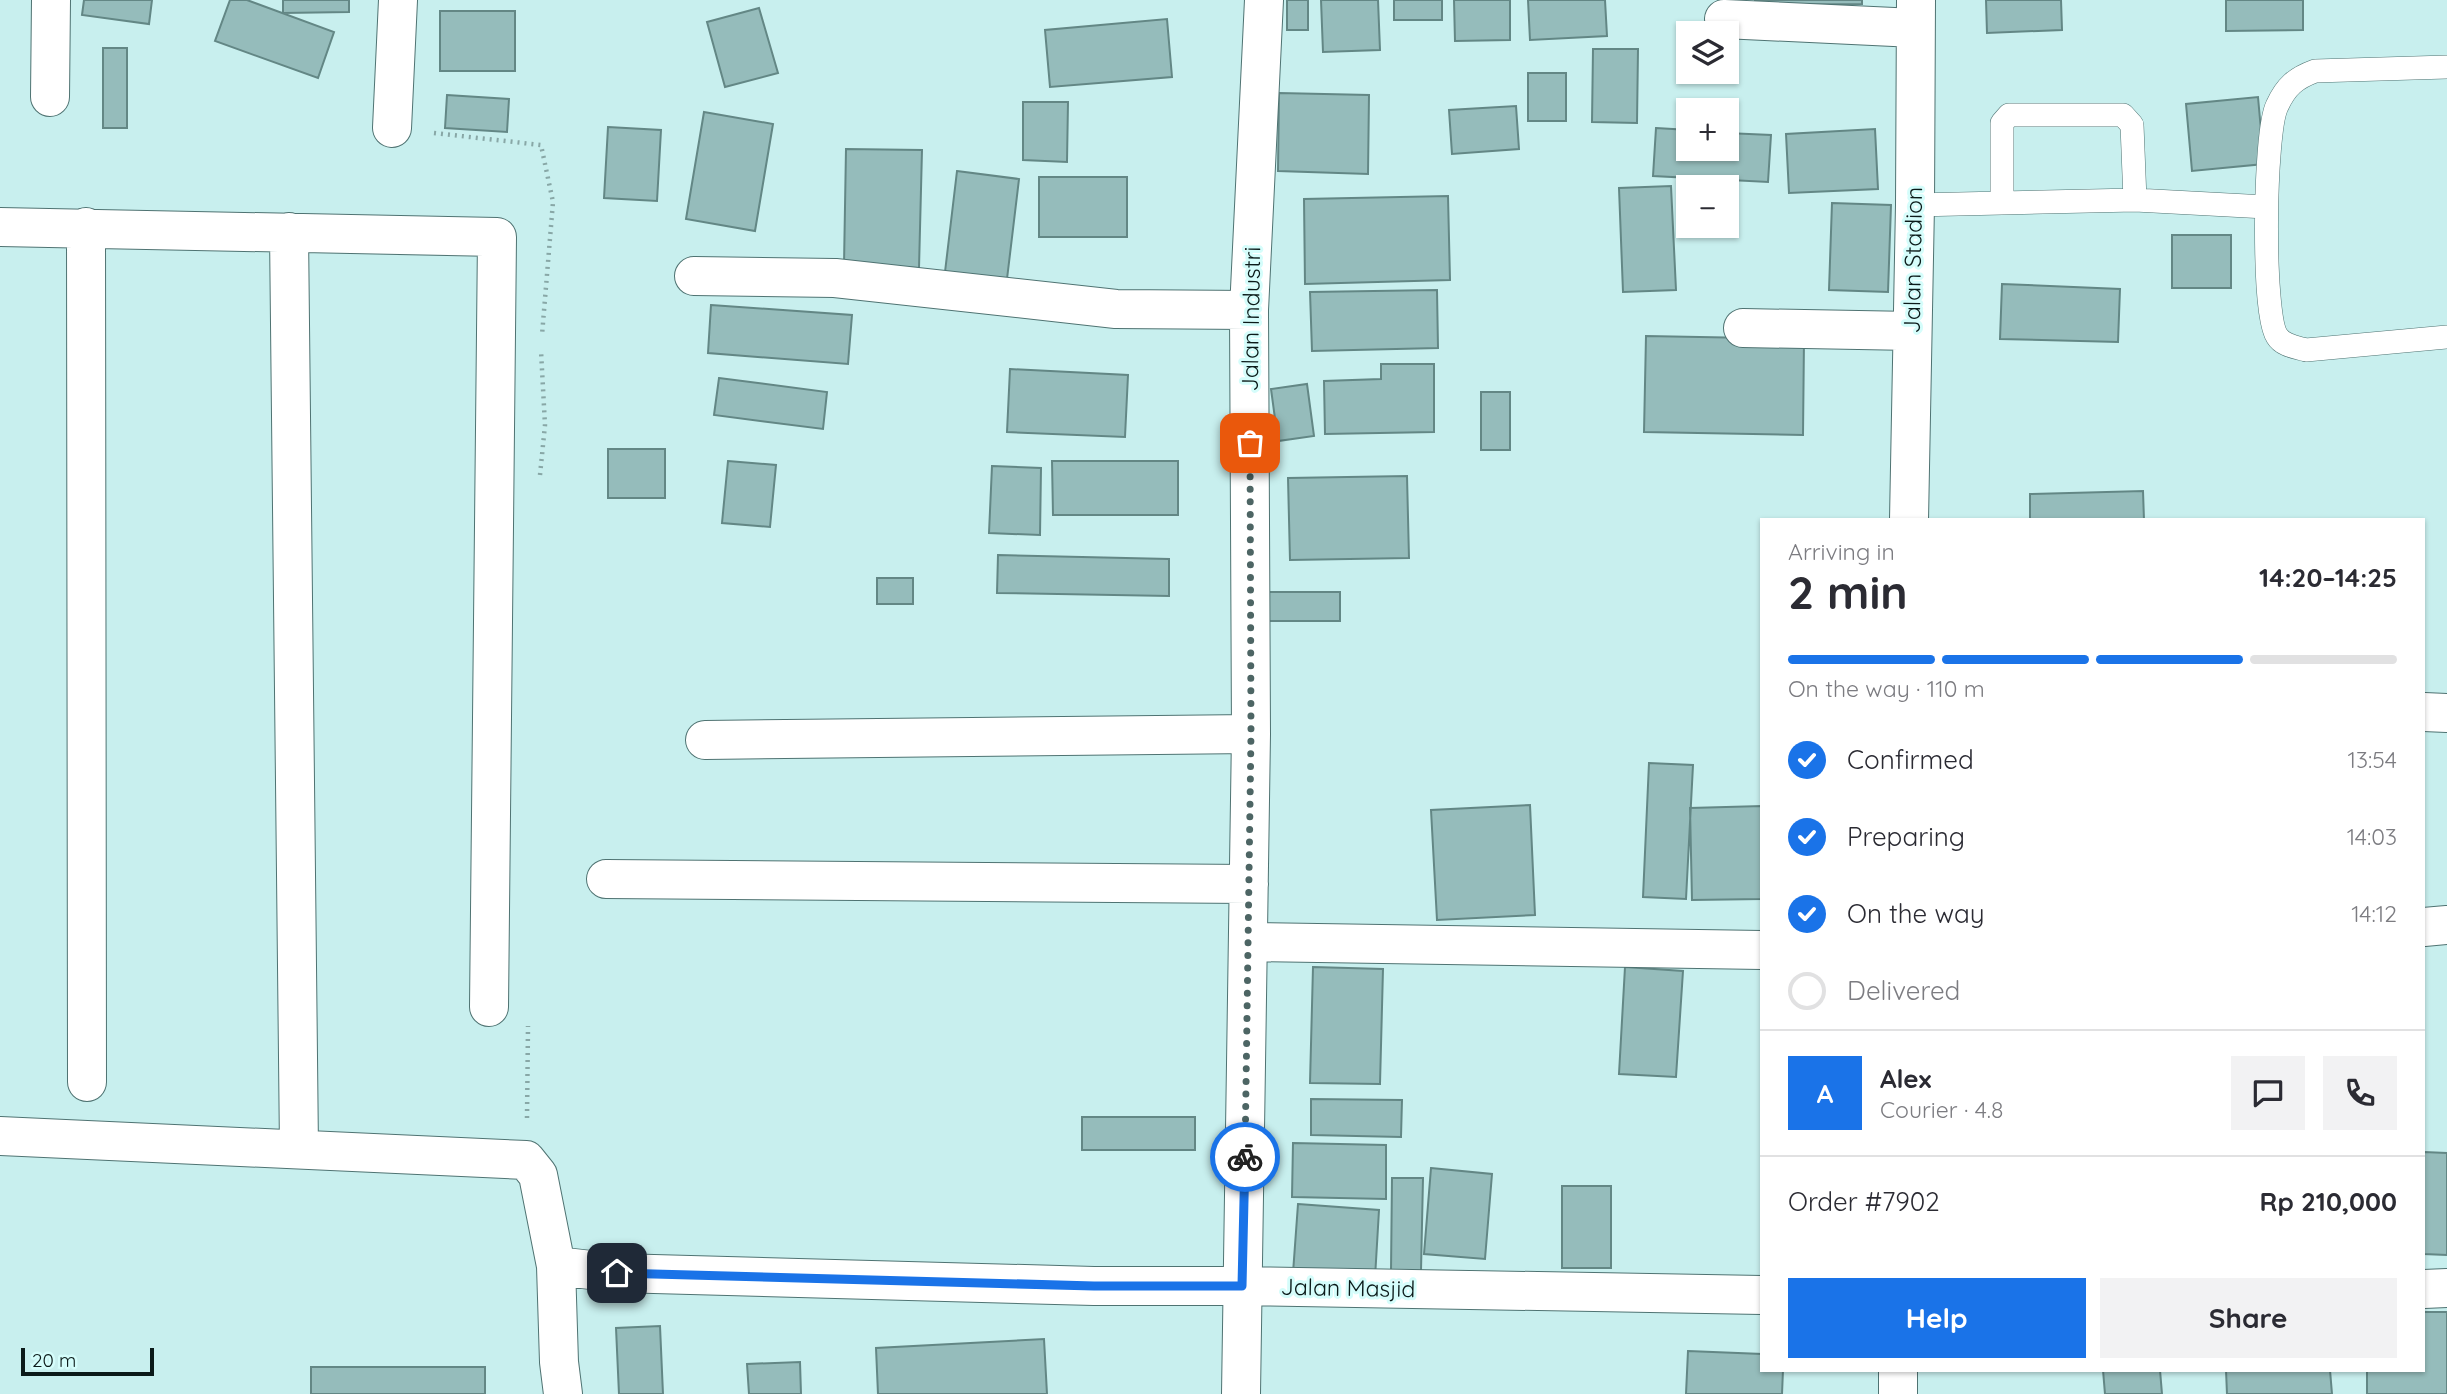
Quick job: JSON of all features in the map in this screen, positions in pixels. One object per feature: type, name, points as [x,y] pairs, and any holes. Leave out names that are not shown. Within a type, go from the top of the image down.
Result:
[{"type":"street","points":[[50,97],[51,0]]},
{"type":"street","points":[[392,128],[398,0]]},
{"type":"street","name":"Jalan Industri","points":[[1241,1394],[1251,734],[1249,310],[1264,0]]},
{"type":"street","points":[[1724,19],[1916,14]]},
{"type":"street","name":"Jalan Stadion","points":[[1909,518],[1916,14]]},
{"type":"street","points":[[0,227],[497,237],[489,1007]]},
{"type":"street","points":[[86,227],[87,1082]]},
{"type":"street","points":[[289,232],[299,1149]]},
{"type":"street","points":[[694,276],[835,278],[1116,309],[1249,310]]},
{"type":"street","points":[[1744,328],[1912,331]]},
{"type":"street","points":[[2425,712],[2447,713]]},
{"type":"street","points":[[705,740],[1251,734]]},
{"type":"street","points":[[606,879],[1249,884]]},
{"type":"street","points":[[2425,927],[2447,925]]},
{"type":"street","points":[[1248,942],[1760,950]]},
{"type":"street","points":[[0,1136],[526,1160],[538,1175],[586,1270],[559,1362],[564,1394]]},
{"type":"street","name":"Jalan Masjid","points":[[586,1270],[1094,1286],[1760,1295]]},
{"type":"street","points":[[2425,1289],[2447,1288]]},
{"type":"street","points":[[1898,1372],[1898,1394]]},
{"type":"lane","points":[[2447,67],[2315,71],[2296,78],[2277,105],[2271,125],[2266,207],[2270,317],[2277,337],[2287,345],[2306,350],[2447,338]]},
{"type":"lane","points":[[2002,203],[2002,123],[2009,115],[2123,115],[2132,125],[2135,200]]},
{"type":"lane","points":[[1915,205],[2135,200],[2266,207]]},
{"type":"building","points":[[84,0],[152,0],[149,24],[82,15]]},
{"type":"building","points":[[230,0],[247,0],[334,32],[318,78],[215,41]]},
{"type":"building","points":[[283,0],[349,0],[349,12],[283,13]]},
{"type":"building","points":[[1287,0],[1308,0],[1308,30],[1287,30]]},
{"type":"building","points":[[1321,0],[1378,0],[1380,50],[1323,52]]},
{"type":"building","points":[[1394,0],[1442,0],[1442,20],[1394,20]]},
{"type":"building","points":[[1454,0],[1510,0],[1510,40],[1455,41]]},
{"type":"building","points":[[1528,0],[1605,0],[1607,36],[1530,40]]},
{"type":"building","points":[[1755,0],[1862,0],[1862,4],[1755,5]]},
{"type":"building","points":[[1986,0],[2061,0],[2062,30],[1987,33]]},
{"type":"building","points":[[2226,0],[2303,0],[2303,30],[2226,31]]},
{"type":"building","points":[[759,8],[778,73],[725,87],[707,22]]},
{"type":"building","points":[[440,11],[515,11],[515,71],[440,71]]},
{"type":"building","points":[[1167,19],[1172,77],[1050,87],[1045,30]]},
{"type":"building","points":[[103,48],[127,48],[127,128],[103,128]]},
{"type":"building","points":[[1593,49],[1638,49],[1637,123],[1592,122]]},
{"type":"building","points":[[1528,73],[1566,73],[1566,121],[1528,121]]},
{"type":"building","points":[[1279,93],[1369,95],[1368,174],[1278,171]]},
{"type":"building","points":[[447,95],[509,99],[507,132],[445,128]]},
{"type":"building","points":[[2258,97],[2264,164],[2192,171],[2186,104]]},
{"type":"building","points":[[1023,102],[1068,102],[1067,162],[1023,160]]},
{"type":"building","points":[[1516,106],[1519,149],[1452,154],[1449,110]]},
{"type":"building","points":[[704,112],[773,124],[755,231],[686,219]]},
{"type":"building","points":[[608,127],[661,130],[657,201],[604,198]]},
{"type":"building","points":[[1656,128],[1676,129],[1676,161],[1739,161],[1739,134],[1771,135],[1768,182],[1739,180],[1739,175],[1653,176]]},
{"type":"building","points":[[1875,129],[1878,189],[1789,193],[1786,134]]},
{"type":"building","points":[[846,149],[922,150],[919,268],[844,265]]},
{"type":"building","points":[[957,171],[1019,179],[1007,279],[945,272]]},
{"type":"building","points":[[1039,177],[1127,177],[1127,237],[1039,237]]},
{"type":"building","points":[[1671,186],[1676,290],[1623,292],[1619,188]]},
{"type":"building","points":[[1448,196],[1450,280],[1305,284],[1304,199]]},
{"type":"building","points":[[1832,203],[1891,205],[1888,292],[1829,290]]},
{"type":"building","points":[[2172,235],[2231,235],[2231,288],[2172,288]]},
{"type":"building","points":[[2002,284],[2120,289],[2118,342],[2000,339]]},
{"type":"building","points":[[1437,290],[1438,348],[1312,351],[1310,292]]},
{"type":"building","points":[[711,305],[852,315],[848,364],[708,353]]},
{"type":"building","points":[[1646,336],[1804,339],[1803,435],[1644,432]]},
{"type":"building","points":[[1381,364],[1434,364],[1434,432],[1325,434],[1324,381],[1381,379]]},
{"type":"building","points":[[1010,369],[1128,375],[1125,437],[1007,432]]},
{"type":"building","points":[[719,378],[827,392],[823,429],[714,415]]},
{"type":"building","points":[[1307,384],[1314,436],[1278,441],[1271,389]]},
{"type":"building","points":[[1481,392],[1510,392],[1510,450],[1481,450]]},
{"type":"building","points":[[608,449],[665,449],[665,498],[608,498]]},
{"type":"building","points":[[728,461],[776,465],[770,527],[722,523]]},
{"type":"building","points":[[1052,461],[1178,461],[1178,515],[1053,515]]},
{"type":"building","points":[[992,466],[1041,468],[1040,535],[989,533]]},
{"type":"building","points":[[1407,476],[1409,558],[1290,560],[1288,478]]},
{"type":"building","points":[[2143,491],[2144,518],[2030,518],[2030,494]]},
{"type":"building","points":[[998,555],[1169,559],[1169,596],[997,593]]},
{"type":"building","points":[[877,578],[913,578],[913,604],[877,604]]},
{"type":"building","points":[[1267,592],[1340,592],[1340,621],[1267,621]]},
{"type":"building","points":[[1649,763],[1693,765],[1686,899],[1643,897]]},
{"type":"building","points":[[1530,805],[1535,915],[1437,920],[1431,810]]},
{"type":"building","points":[[1760,806],[1760,899],[1692,900],[1690,808]]},
{"type":"building","points":[[1313,967],[1383,969],[1380,1084],[1310,1083]]},
{"type":"building","points":[[1625,967],[1683,971],[1676,1077],[1619,1074]]},
{"type":"building","points":[[1311,1099],[1402,1100],[1401,1137],[1311,1135]]},
{"type":"building","points":[[1082,1117],[1195,1117],[1195,1150],[1082,1150]]},
{"type":"building","points":[[1293,1143],[1386,1145],[1386,1199],[1292,1197]]},
{"type":"building","points":[[2425,1152],[2447,1153],[2447,1255],[2425,1254]]},
{"type":"building","points":[[1431,1168],[1492,1174],[1485,1259],[1424,1254]]},
{"type":"building","points":[[1392,1178],[1423,1178],[1421,1271],[1391,1271]]},
{"type":"building","points":[[1562,1186],[1611,1186],[1611,1268],[1562,1268]]},
{"type":"building","points":[[1298,1204],[1379,1210],[1375,1278],[1293,1273]]},
{"type":"building","points":[[2425,1312],[2447,1312],[2447,1394],[2367,1394],[2367,1372],[2425,1372]]},
{"type":"building","points":[[660,1326],[663,1394],[619,1394],[616,1328]]},
{"type":"building","points":[[1044,1339],[1047,1394],[878,1394],[876,1348]]},
{"type":"building","points":[[1688,1351],[1760,1354],[1760,1372],[1783,1372],[1782,1394],[1686,1394]]},
{"type":"building","points":[[800,1362],[801,1394],[749,1394],[747,1364]]},
{"type":"building","points":[[311,1367],[485,1367],[485,1394],[311,1394]]},
{"type":"building","points":[[2103,1372],[2160,1372],[2162,1394],[2105,1394]]},
{"type":"building","points":[[2226,1372],[2330,1372],[2332,1394],[2227,1394]]},
{"type":"way so far","points":[[1245,1157],[1251,734],[1250,443]]},
{"type":"route","points":[[617,1273],[1094,1286],[1242,1286],[1245,1157]]}]
